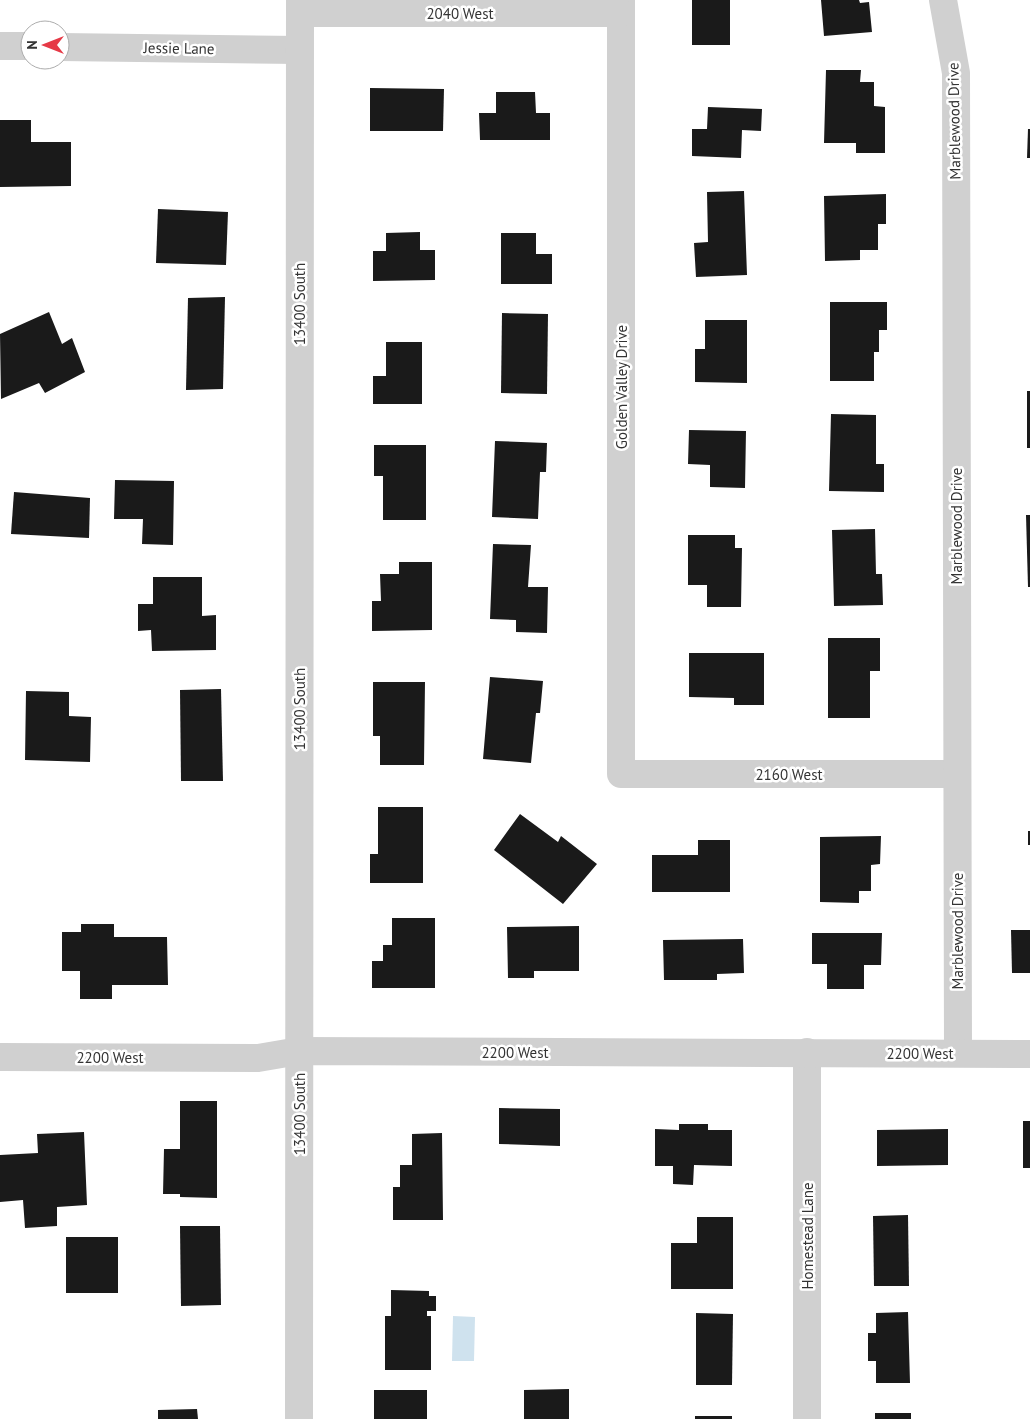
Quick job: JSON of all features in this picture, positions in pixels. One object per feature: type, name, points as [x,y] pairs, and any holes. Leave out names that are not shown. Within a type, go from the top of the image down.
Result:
[{"type":"street","name":"Marblewood Drive","points":[[943,0],[956,73],[958,1053]]},
{"type":"street","name":"2040 West","points":[[300,6],[621,7]]},
{"type":"street","name":"13400 South","points":[[299,1419],[300,6]]},
{"type":"street","name":"Golden Valley Drive","points":[[621,7],[621,774]]},
{"type":"street","points":[[0,46],[20,46]]},
{"type":"street","name":"Jessie Lane","points":[[70,47],[299,50]]},
{"type":"street","name":"2160 West","points":[[621,774],[956,774]]},
{"type":"street","name":"2200 West","points":[[0,1057],[258,1058],[299,1051],[1030,1054]]},
{"type":"street","name":"Homestead Lane","points":[[807,1052],[807,1419]]},
{"type":"water","points":[[453,1316],[475,1317],[474,1361],[452,1361]]},
{"type":"building","points":[[692,0],[730,0],[730,45],[692,45]]},
{"type":"building","points":[[821,0],[859,0],[860,3],[869,2],[872,32],[824,36]]},
{"type":"building","points":[[826,70],[861,70],[860,82],[874,82],[874,106],[885,107],[885,153],[856,153],[856,143],[824,143]]},
{"type":"building","points":[[370,88],[444,89],[443,131],[370,131]]},
{"type":"building","points":[[496,92],[535,92],[536,113],[550,113],[550,140],[480,140],[479,113],[496,113]]},
{"type":"building","points":[[708,107],[762,109],[761,131],[742,130],[741,158],[692,156],[692,129],[707,129]]},
{"type":"building","points":[[0,120],[31,120],[31,142],[71,142],[71,186],[0,187]]},
{"type":"building","points":[[1028,129],[1030,129],[1030,158],[1027,158]]},
{"type":"building","points":[[744,191],[747,275],[696,277],[694,243],[708,242],[707,192]]},
{"type":"building","points":[[886,194],[886,224],[878,224],[878,250],[860,250],[860,260],[825,261],[824,196]]},
{"type":"building","points":[[158,209],[228,212],[226,265],[156,263]]},
{"type":"building","points":[[420,232],[420,250],[435,250],[435,280],[373,281],[373,251],[386,251],[386,233]]},
{"type":"building","points":[[501,233],[536,233],[536,254],[552,254],[552,284],[501,284]]},
{"type":"building","points":[[225,297],[223,389],[186,390],[188,298]]},
{"type":"building","points":[[830,302],[887,302],[887,330],[879,330],[879,352],[874,352],[874,381],[830,381]]},
{"type":"building","points":[[49,312],[62,344],[72,338],[85,372],[45,393],[39,383],[1,399],[0,334]]},
{"type":"building","points":[[502,313],[548,314],[547,394],[501,393]]},
{"type":"building","points":[[705,320],[747,320],[747,383],[695,382],[695,349],[705,349]]},
{"type":"building","points":[[386,342],[422,342],[422,404],[373,404],[373,376],[386,376]]},
{"type":"building","points":[[1027,391],[1030,391],[1030,448],[1027,448]]},
{"type":"building","points":[[831,414],[876,415],[876,464],[884,464],[884,492],[829,491]]},
{"type":"building","points":[[689,430],[746,431],[745,488],[710,487],[710,465],[688,464]]},
{"type":"building","points":[[495,441],[547,443],[546,472],[540,472],[538,519],[492,517]]},
{"type":"building","points":[[374,445],[426,445],[426,520],[383,520],[383,476],[374,476]]},
{"type":"building","points":[[115,480],[174,481],[173,545],[142,544],[143,519],[114,519]]},
{"type":"building","points":[[14,492],[90,498],[89,538],[11,534]]},
{"type":"building","points":[[1026,515],[1030,515],[1030,587],[1028,587]]},
{"type":"building","points":[[875,529],[876,574],[882,574],[883,605],[834,606],[832,530]]},
{"type":"building","points":[[688,535],[735,535],[735,548],[742,548],[741,607],[707,607],[707,585],[688,585]]},
{"type":"building","points":[[493,544],[531,545],[528,587],[548,587],[547,633],[516,632],[516,620],[490,619]]},
{"type":"building","points":[[399,562],[432,562],[432,630],[372,631],[372,601],[381,601],[380,574],[399,574]]},
{"type":"building","points":[[153,577],[202,577],[202,616],[216,615],[216,650],[152,651],[151,630],[138,631],[138,604],[153,604]]},
{"type":"building","points":[[828,638],[880,638],[880,671],[870,671],[870,718],[828,718]]},
{"type":"building","points":[[689,653],[764,653],[764,705],[734,705],[734,698],[689,697]]},
{"type":"building","points":[[490,677],[543,681],[540,713],[536,713],[531,763],[483,759]]},
{"type":"building","points":[[373,682],[425,682],[424,765],[380,765],[380,736],[373,736]]},
{"type":"building","points":[[221,689],[223,781],[181,781],[180,690]]},
{"type":"building","points":[[26,691],[69,692],[69,716],[91,717],[90,762],[25,760]]},
{"type":"building","points":[[378,807],[423,807],[423,883],[370,883],[370,854],[378,854]]},
{"type":"building","points":[[520,814],[558,842],[561,836],[597,864],[563,904],[494,850]]},
{"type":"building","points":[[1028,831],[1030,831],[1030,845],[1028,845]]},
{"type":"building","points":[[881,836],[880,864],[871,865],[871,891],[859,891],[859,903],[820,902],[820,837]]},
{"type":"building","points":[[698,840],[730,840],[730,892],[652,892],[652,855],[698,855]]},
{"type":"building","points":[[392,918],[435,918],[435,988],[372,988],[372,961],[383,961],[383,945],[392,945]]},
{"type":"building","points":[[81,924],[114,924],[114,937],[167,937],[168,985],[112,985],[112,999],[80,999],[80,971],[62,971],[62,932],[81,932]]},
{"type":"building","points":[[579,926],[579,971],[534,971],[534,978],[508,978],[507,927]]},
{"type":"building","points":[[1011,930],[1030,930],[1030,973],[1012,973]]},
{"type":"building","points":[[812,933],[882,933],[881,965],[864,965],[864,989],[827,989],[827,964],[812,964]]},
{"type":"building","points":[[743,939],[744,973],[717,974],[717,980],[664,980],[663,940]]},
{"type":"building","points":[[180,1101],[217,1101],[217,1198],[180,1197],[180,1194],[163,1194],[164,1149],[180,1149]]},
{"type":"building","points":[[499,1108],[560,1109],[560,1146],[499,1144]]},
{"type":"building","points":[[1023,1121],[1030,1121],[1030,1168],[1023,1168]]},
{"type":"building","points":[[679,1124],[708,1124],[708,1130],[732,1130],[732,1166],[694,1165],[693,1185],[673,1184],[673,1166],[655,1166],[655,1129],[679,1130]]},
{"type":"building","points":[[948,1129],[948,1165],[877,1166],[877,1130]]},
{"type":"building","points":[[84,1132],[87,1205],[57,1207],[57,1226],[25,1228],[23,1200],[0,1202],[0,1155],[38,1153],[37,1134]]},
{"type":"building","points":[[442,1133],[443,1220],[393,1220],[393,1187],[400,1187],[400,1165],[412,1165],[412,1134]]},
{"type":"building","points":[[908,1215],[909,1286],[874,1286],[873,1216]]},
{"type":"building","points":[[697,1217],[733,1217],[733,1289],[671,1289],[671,1243],[697,1243]]},
{"type":"building","points":[[180,1226],[220,1226],[221,1305],[181,1306]]},
{"type":"building","points":[[66,1237],[118,1237],[118,1293],[66,1293]]},
{"type":"building","points":[[391,1290],[429,1291],[429,1296],[436,1296],[436,1311],[427,1311],[427,1316],[431,1316],[431,1370],[385,1370],[385,1316],[391,1316]]},
{"type":"building","points":[[908,1312],[910,1383],[876,1383],[876,1361],[868,1361],[868,1333],[876,1333],[876,1313]]},
{"type":"building","points":[[696,1313],[733,1314],[732,1385],[696,1385]]},
{"type":"building","points":[[569,1389],[569,1419],[524,1419],[524,1390]]},
{"type":"building","points":[[374,1390],[427,1390],[427,1419],[374,1419]]},
{"type":"building","points":[[197,1409],[198,1419],[158,1419],[158,1410]]},
{"type":"building","points":[[875,1413],[911,1413],[911,1419],[875,1419]]},
{"type":"building","points":[[695,1416],[732,1416],[732,1419],[695,1419]]}]
